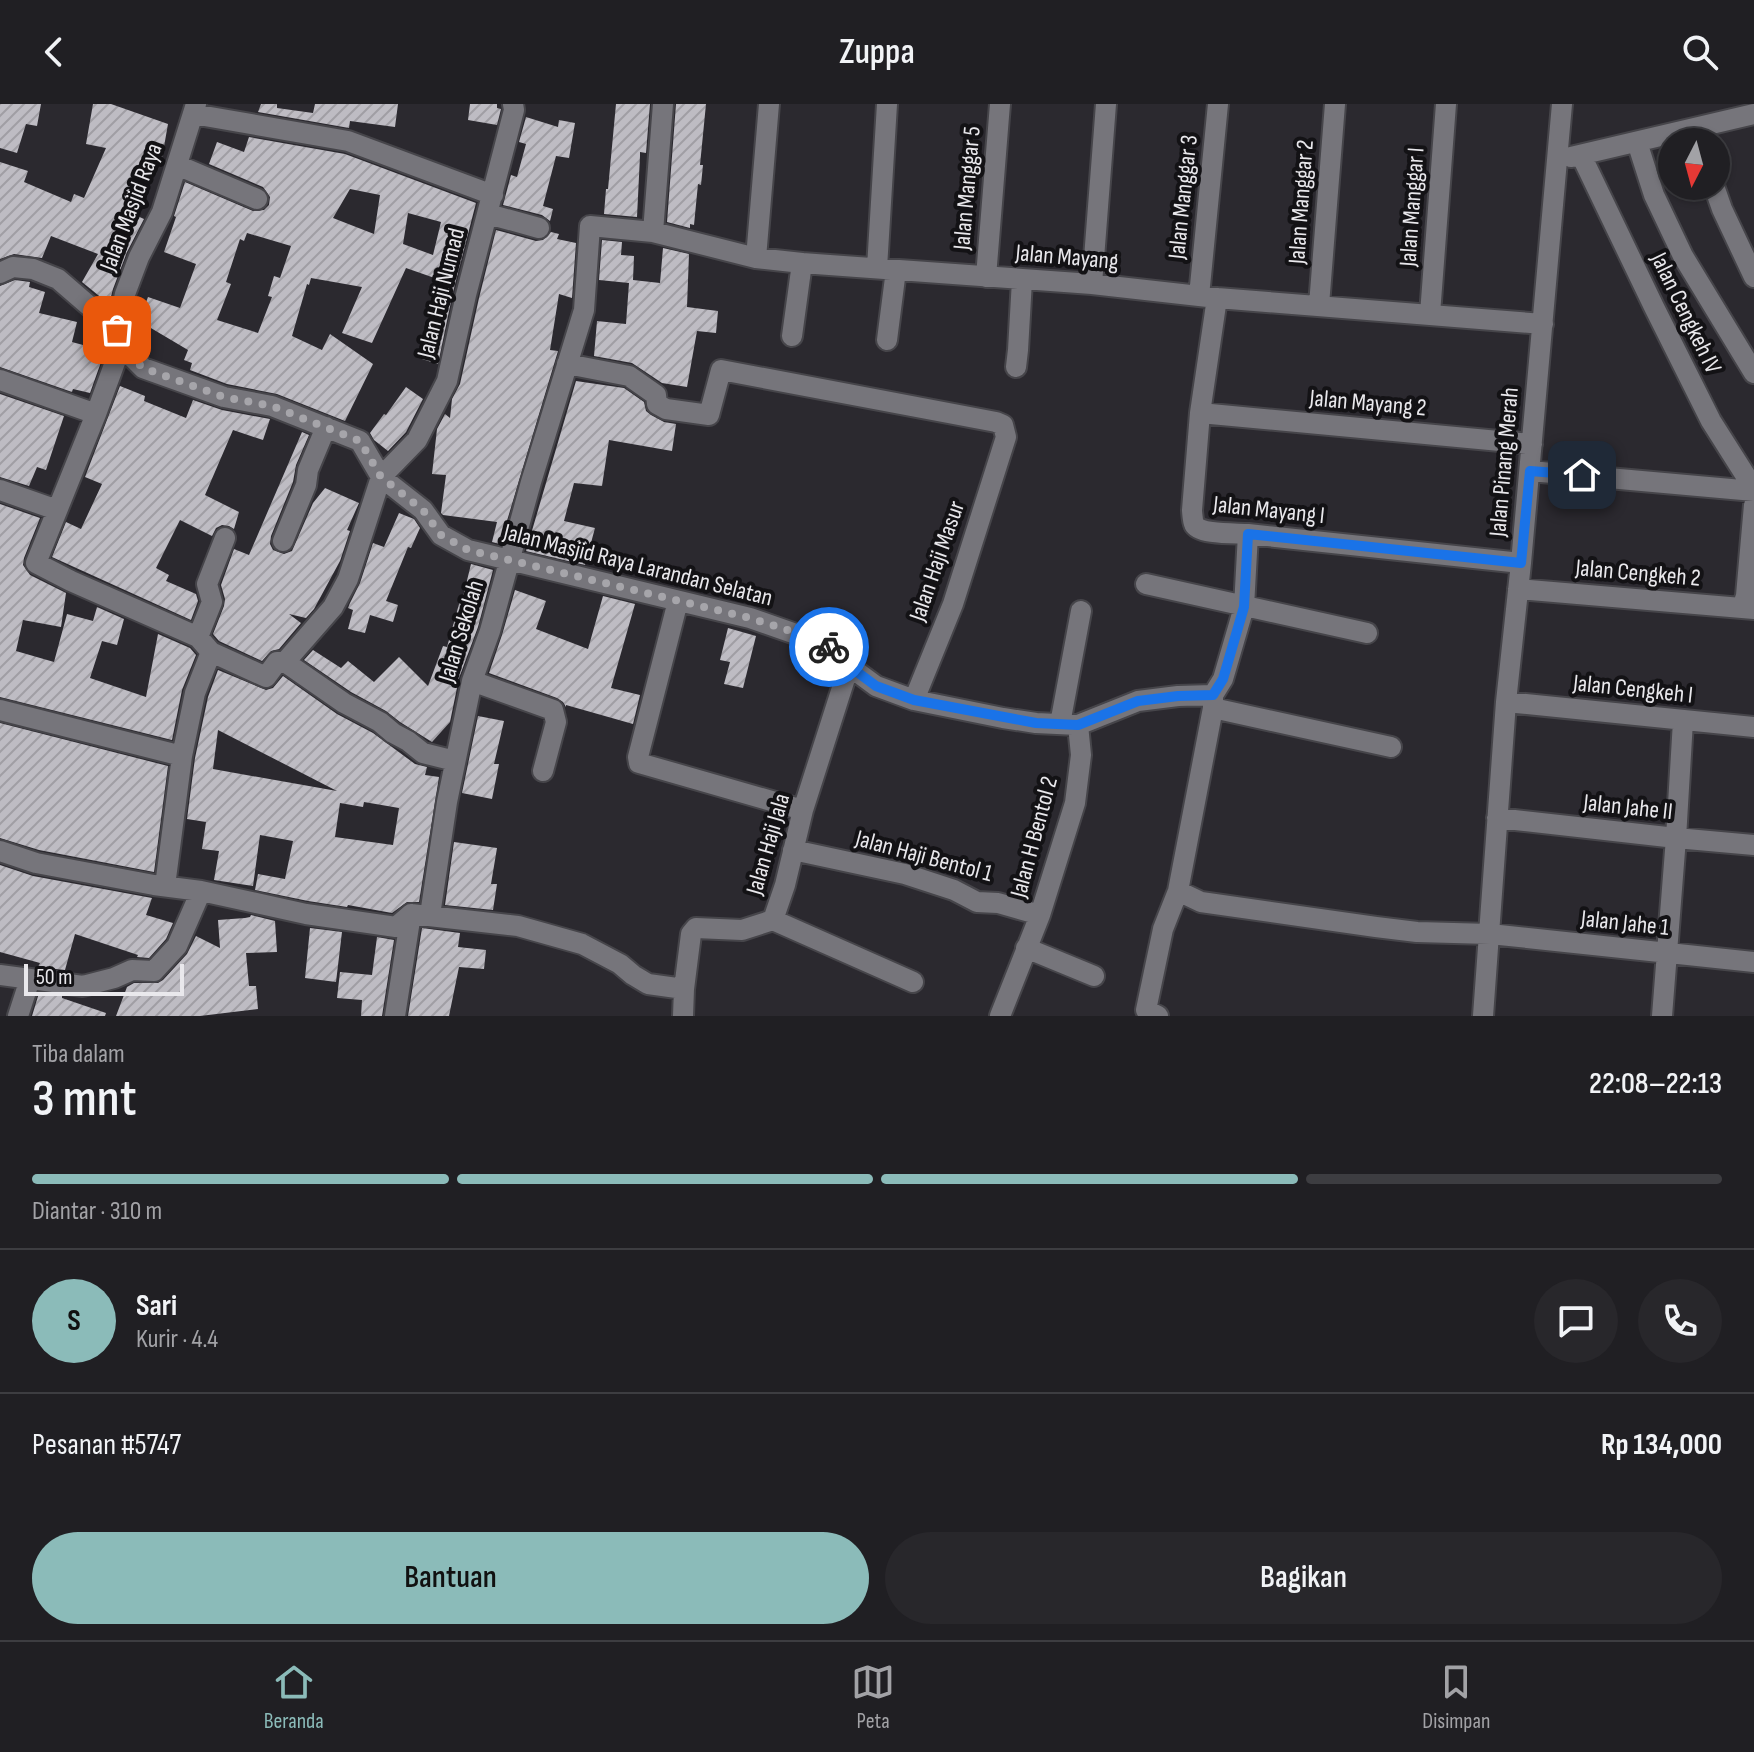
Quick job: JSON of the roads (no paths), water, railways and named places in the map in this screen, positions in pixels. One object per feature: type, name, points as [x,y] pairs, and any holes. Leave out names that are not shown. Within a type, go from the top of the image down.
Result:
[{"type":"street","name":"Jalan Haji Numad","points":[[381,477],[417,440],[447,381],[513,104]]},
{"type":"street","points":[[653,232],[663,104]]},
{"type":"street","points":[[756,258],[769,104]]},
{"type":"street","points":[[887,104],[887,340]]},
{"type":"street","name":"Jalan Manggar 5","points":[[986,277],[1000,104]]},
{"type":"street","points":[[1092,284],[1106,104]]},
{"type":"street","name":"Jalan Manggar 3","points":[[1208,297],[1218,104]]},
{"type":"street","name":"Jalan Manggar 2","points":[[1319,305],[1335,104]]},
{"type":"street","name":"Jalan Manggar I","points":[[1430,314],[1446,104]]},
{"type":"street","name":"Jalan Pinang Merah","points":[[1483,1016],[1506,702],[1562,104]]},
{"type":"street","points":[[195,109],[348,141],[539,228]]},
{"type":"street","name":"Jalan Masjid Raya","points":[[195,109],[162,212],[139,257],[125,294],[119,338],[96,414],[36,563],[204,644]]},
{"type":"street","points":[[1715,128],[1754,114]]},
{"type":"street","points":[[1557,160],[1658,140]]},
{"type":"street","points":[[1637,142],[1654,195],[1683,256],[1754,373]]},
{"type":"street","name":"Jalan Cengkeh IV","points":[[1581,155],[1711,421],[1754,490]]},
{"type":"street","points":[[177,165],[257,199]]},
{"type":"street","points":[[1719,200],[1754,277]]},
{"type":"street","name":"Jalan Mayang","points":[[590,226],[653,232],[756,258],[802,263],[1092,284],[1208,297],[1543,324]]},
{"type":"street","name":"Jalan Sekolah","points":[[395,1016],[421,915],[472,681],[490,631],[584,310],[590,226]]},
{"type":"street","points":[[792,336],[802,263]]},
{"type":"street","name":"Jalan Masjid Raya Larandan Selatan","points":[[0,273],[13,267],[33,269],[58,279],[119,338],[143,368],[224,397],[272,406],[360,441],[381,477],[423,510],[441,535],[468,550],[750,618],[807,637],[827,645],[876,686],[914,700],[1003,718],[1069,724],[1138,701],[1178,696],[1391,747]]},
{"type":"street","points":[[1016,367],[1022,280]]},
{"type":"street","name":"Jalan Mayang I","points":[[1208,297],[1192,510],[1197,529],[1521,563]]},
{"type":"street","name":"Jalan Haji Masur","points":[[567,364],[629,376],[656,395],[657,404],[666,409],[709,415],[721,370],[1003,425],[1006,437],[953,604],[914,700]]},
{"type":"street","points":[[0,380],[96,414]]},
{"type":"street","name":"Jalan Mayang 2","points":[[1200,413],[1532,444]]},
{"type":"street","points":[[283,541],[326,427]]},
{"type":"street","points":[[1530,471],[1754,490]]},
{"type":"street","points":[[285,662],[333,607],[348,579],[381,477]]},
{"type":"street","points":[[0,490],[57,510]]},
{"type":"street","points":[[1748,604],[1754,505]]},
{"type":"street","points":[[1158,1016],[1146,1010],[1163,929],[1178,891],[1213,702],[1244,607],[1248,534]]},
{"type":"street","points":[[165,886],[182,756],[212,602],[207,584],[225,538]]},
{"type":"street","points":[[1146,584],[1367,633]]},
{"type":"street","name":"Jalan Cengkeh 2","points":[[1518,589],[1748,604]]},
{"type":"street","points":[[678,601],[639,763],[803,810]]},
{"type":"street","name":"Jalan H Bentol 2","points":[[1000,1016],[1040,915],[1075,803],[1081,755],[1069,724],[1081,611]]},
{"type":"street","points":[[204,644],[266,677],[277,662],[285,662],[423,753],[455,761]]},
{"type":"street","name":"Jalan Haji Jala","points":[[683,1016],[693,931],[696,928],[742,930],[773,920],[803,810],[849,666]]},
{"type":"street","points":[[472,681],[553,710],[556,722],[543,771]]},
{"type":"street","name":"Jalan Cengkeh I","points":[[1506,702],[1754,727]]},
{"type":"street","points":[[0,710],[182,756]]},
{"type":"street","points":[[1662,1016],[1683,721]]},
{"type":"street","name":"Jalan Jahe II","points":[[1497,818],[1754,845]]},
{"type":"street","name":"Jalan Haji Bentol 1","points":[[793,850],[905,874],[954,890],[977,902],[998,903],[1040,915]]},
{"type":"street","points":[[0,851],[36,863],[201,891],[306,914],[396,927],[421,915],[518,926],[582,944],[620,964],[648,984],[684,989]]},
{"type":"street","points":[[0,975],[83,986],[132,970],[154,971],[177,946],[201,891]]},
{"type":"street","points":[[1178,891],[1201,902],[1376,927],[1417,932],[1490,934]]},
{"type":"street","points":[[773,920],[913,982]]},
{"type":"street","name":"Jalan Jahe 1","points":[[1490,934],[1754,962]]},
{"type":"street","points":[[1026,948],[1094,976]]},
{"type":"street","points":[[18,1016],[30,979]]}]
